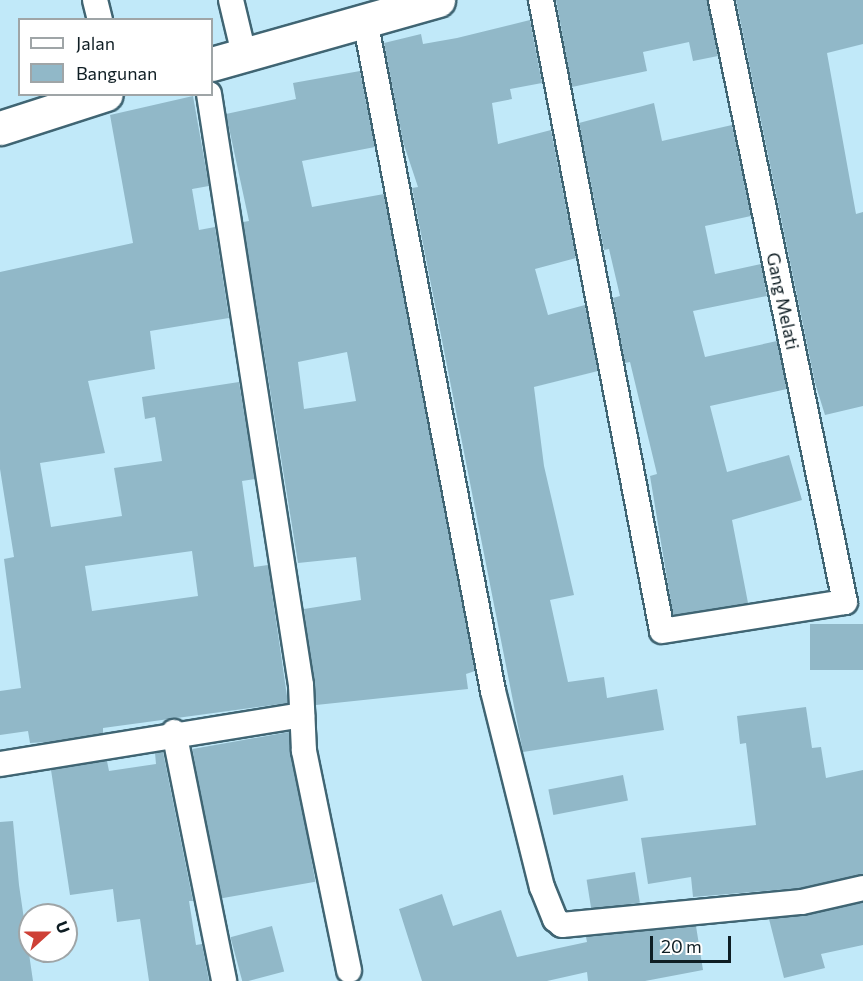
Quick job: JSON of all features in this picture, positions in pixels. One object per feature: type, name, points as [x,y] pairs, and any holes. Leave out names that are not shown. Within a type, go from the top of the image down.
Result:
[{"type":"main road","points":[[213,64],[438,0]]},
{"type":"main road","points":[[0,128],[100,96]]},
{"type":"street","points":[[95,0],[100,18]]},
{"type":"street","points":[[231,0],[244,54]]},
{"type":"street","name":"Gang Melati","points":[[541,0],[662,632],[845,602],[721,0]]},
{"type":"street","points":[[364,20],[493,690],[542,887],[555,919],[562,925],[802,902],[863,888]]},
{"type":"street","points":[[208,96],[302,715],[304,751],[349,970]]},
{"type":"street","points":[[0,764],[174,732],[302,715]]},
{"type":"street","points":[[174,732],[224,981]]},
{"type":"building","points":[[556,0],[707,0],[718,56],[693,61],[689,42],[643,52],[647,71],[572,87]]},
{"type":"building","points":[[736,0],[863,0],[863,44],[827,53],[856,214],[863,212],[863,406],[825,415],[815,383]]},
{"type":"building","points":[[530,20],[542,83],[510,89],[512,99],[492,103],[498,144],[551,130],[576,258],[535,269],[548,315],[585,305],[598,371],[534,387],[544,466],[574,595],[550,600],[568,682],[604,677],[607,698],[657,689],[664,730],[523,752],[412,188],[418,187],[403,142],[384,43],[421,34],[423,44]]},
{"type":"building","points":[[360,71],[375,147],[302,161],[312,207],[384,194],[475,671],[466,674],[468,689],[316,705],[304,609],[361,600],[356,557],[298,563],[243,222],[249,221],[226,114],[296,99],[293,83]],"holes":[[[347,352],[356,401],[304,409],[298,362]]]},
{"type":"building","points":[[193,96],[209,186],[192,189],[199,230],[215,227],[229,318],[150,331],[155,369],[88,381],[105,453],[40,463],[51,527],[122,516],[114,468],[162,461],[155,417],[145,419],[142,397],[239,382],[255,479],[242,481],[254,567],[268,565],[288,703],[103,728],[103,733],[30,743],[28,731],[0,735],[0,691],[21,688],[4,559],[14,557],[0,469],[0,272],[133,243],[110,115]],"holes":[[[192,551],[198,596],[92,611],[85,566]]]},
{"type":"building","points":[[654,103],[662,141],[732,125],[751,216],[705,226],[715,274],[761,264],[767,296],[693,311],[705,357],[777,341],[787,389],[710,406],[727,472],[789,455],[802,500],[732,520],[748,603],[673,615],[650,476],[657,474],[630,362],[625,363],[613,298],[620,296],[609,249],[604,250],[579,123]]},
{"type":"building","points":[[810,624],[863,624],[863,670],[810,670]]},
{"type":"building","points":[[806,707],[812,748],[821,747],[826,778],[863,770],[863,874],[800,888],[693,897],[691,877],[648,884],[641,838],[756,825],[746,743],[740,744],[737,716]]},
{"type":"building","points":[[289,732],[315,882],[219,899],[192,749]]},
{"type":"building","points":[[163,752],[193,901],[189,901],[196,945],[202,944],[209,981],[149,981],[140,919],[117,922],[113,889],[70,895],[51,770],[107,761],[109,771],[156,764],[155,753]]},
{"type":"building","points":[[623,775],[628,801],[553,815],[548,790]]},
{"type":"building","points":[[13,821],[22,903],[18,903],[18,963],[30,963],[33,981],[0,981],[0,822]]},
{"type":"building","points":[[635,872],[640,903],[591,910],[587,880]]},
{"type":"building","points":[[442,894],[453,926],[501,910],[517,957],[587,942],[586,937],[696,926],[703,970],[645,981],[588,981],[587,972],[547,981],[422,981],[399,909]]},
{"type":"building","points":[[863,903],[863,945],[821,954],[825,968],[784,978],[769,919]]},
{"type":"building","points":[[272,926],[284,971],[242,981],[230,937]]}]
